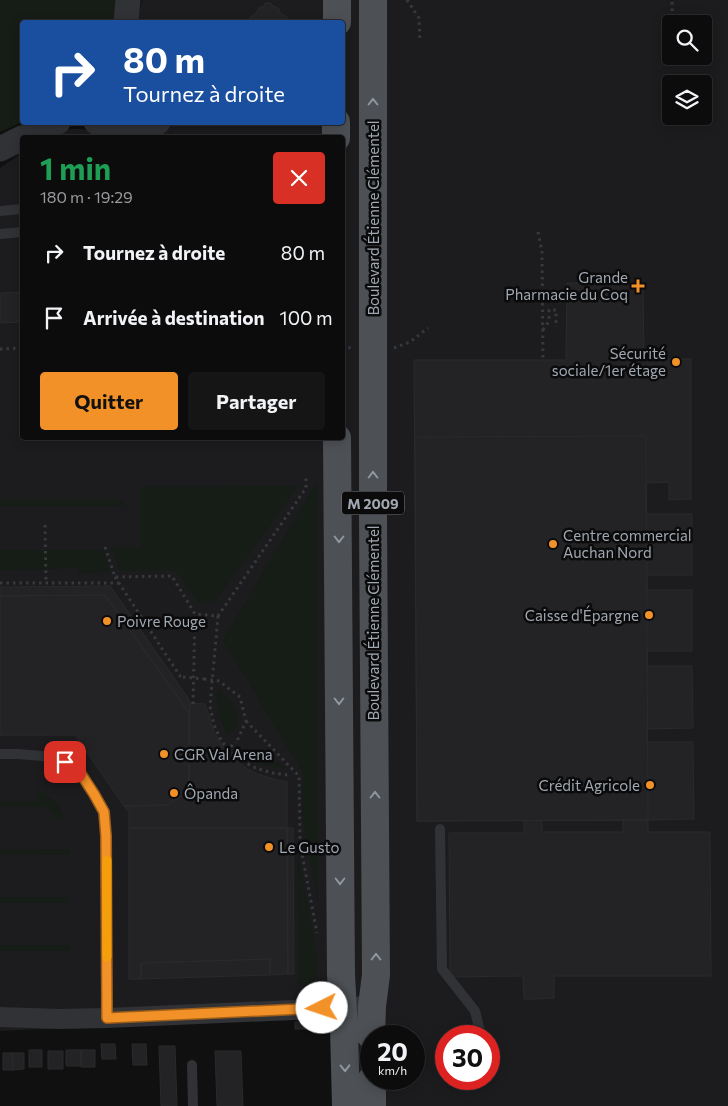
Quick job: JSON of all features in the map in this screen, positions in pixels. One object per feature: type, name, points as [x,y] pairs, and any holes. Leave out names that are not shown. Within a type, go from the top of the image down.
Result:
[{"type":"main road","points":[[337,0],[337,20]]},
{"type":"main road","name":"Boulevard Étienne Clémentel","points":[[372,1025],[372,1006],[376,975],[373,530],[373,0]]},
{"type":"main road","name":"M 2009","points":[[337,440],[341,975],[346,1106]]},
{"type":"main road","points":[[372,1090],[372,1106]]},
{"type":"street","points":[[126,20],[128,0]]},
{"type":"street","points":[[135,20],[136,0]]},
{"type":"street","points":[[30,135],[52,125]]},
{"type":"street","points":[[101,125],[110,131],[124,135]]},
{"type":"street","points":[[132,135],[142,133],[156,125]]},
{"type":"street","points":[[0,148],[20,140]]},
{"type":"street","points":[[0,1018],[107,1018],[372,1006]]},
{"type":"lane","points":[[0,211],[20,210]]},
{"type":"lane","points":[[0,234],[20,232]]},
{"type":"lane","points":[[0,754],[42,756],[65,762],[81,774],[104,812],[106,836],[107,1018]]},
{"type":"lane","points":[[440,829],[442,969],[475,1011],[479,1025]]},
{"type":"lane","points":[[192,1064],[193,1106]]},
{"type":"path","points":[[407,0],[419,18],[420,41]]},
{"type":"path","points":[[672,0],[672,15]]},
{"type":"path","points":[[538,232],[542,252],[543,359]]},
{"type":"path","points":[[543,330],[549,321],[549,310],[556,310],[556,327]]},
{"type":"path","points":[[0,349],[20,348]]},
{"type":"path","points":[[288,775],[272,773],[252,767],[238,758],[222,742],[214,725],[210,706],[218,616],[306,488],[306,476]]},
{"type":"path","points":[[45,525],[46,584]]},
{"type":"path","points":[[105,547],[115,577],[180,676],[219,681],[240,697],[246,721],[299,776],[300,843],[317,936]]},
{"type":"path","points":[[115,577],[172,576],[195,614],[193,704]]},
{"type":"path","points":[[0,583],[119,583]]},
{"type":"path","points":[[195,614],[218,616]]},
{"type":"path","points":[[226,751],[237,741],[246,721]]},
{"type":"shaded area","points":[[0,0],[116,0],[114,20],[20,20],[20,123],[0,132]]},
{"type":"shaded area","points":[[142,0],[728,0],[728,1106],[346,1106],[343,1015],[0,1031],[0,168],[20,154],[20,440],[345,440],[345,135],[153,135],[167,125],[345,125],[345,20],[138,19]]},
{"type":"shaded area","points":[[69,129],[84,129],[97,135],[57,135]]},
{"type":"shaded area","points":[[315,485],[318,488],[318,901],[302,816],[303,773],[223,640]]},
{"type":"shaded area","points":[[298,486],[214,603],[198,602],[176,571],[120,571],[111,547],[140,547],[140,487]]},
{"type":"shaded area","points":[[0,500],[124,500],[123,506],[0,506]]},
{"type":"shaded area","points":[[0,550],[104,550],[110,572],[79,573],[78,568],[0,570]]},
{"type":"shaded area","points":[[217,689],[226,696],[237,710],[237,727],[228,736],[219,713]]},
{"type":"shaded area","points":[[246,749],[286,768],[259,763],[244,754]]},
{"type":"shaded area","points":[[36,790],[54,801],[66,819],[56,819],[48,807],[0,807],[0,802],[36,802]]},
{"type":"shaded area","points":[[297,848],[318,962],[316,977],[309,986],[298,984]]},
{"type":"shaded area","points":[[69,849],[69,855],[0,855],[0,850]]},
{"type":"shaded area","points":[[0,897],[68,897],[68,903],[0,903]]},
{"type":"shaded area","points":[[0,945],[70,945],[70,951],[0,951]]},
{"type":"building","points":[[265,3],[271,3],[290,20],[248,20],[260,7],[265,6]]},
{"type":"building","name":"Centre commercial Auchan Nord","points":[[567,283],[643,283],[644,359],[691,359],[691,499],[669,500],[669,482],[646,483],[646,514],[692,514],[692,575],[647,575],[647,590],[692,590],[692,651],[647,651],[647,666],[692,666],[693,728],[647,729],[647,742],[693,742],[694,819],[417,821],[414,360],[566,360]]},
{"type":"building","points":[[20,292],[20,322],[0,323],[0,293]]},
{"type":"building","name":"Centre commercial Auchan Nord","points":[[646,436],[648,820],[417,821],[415,437]]},
{"type":"building","points":[[110,586],[188,698],[190,703],[189,713],[105,595],[0,596],[0,587]]},
{"type":"building","points":[[105,595],[189,713],[189,790],[168,805],[124,806],[75,735],[0,735],[0,596]]},
{"type":"building","points":[[190,703],[205,704],[214,732],[226,751],[233,758],[257,774],[287,782],[287,828],[129,828],[129,812],[124,806],[168,805],[189,790]]},
{"type":"building","points":[[542,820],[542,832],[623,832],[623,820],[648,820],[648,832],[710,832],[711,976],[554,976],[554,998],[538,999],[524,999],[523,976],[450,977],[449,833],[524,833],[524,821]]},
{"type":"building","points":[[129,828],[287,828],[288,974],[270,975],[270,959],[141,963],[141,979],[129,979]]},
{"type":"building","points":[[287,828],[293,828],[294,974],[288,974]]},
{"type":"building","points":[[270,959],[270,975],[141,979],[141,963]]},
{"type":"building","points":[[309,1021],[309,1029],[295,1029],[295,1022]]},
{"type":"building","points":[[101,1044],[115,1044],[116,1059],[102,1059]]},
{"type":"building","points":[[132,1044],[146,1044],[147,1065],[133,1065]]},
{"type":"building","points":[[159,1046],[175,1046],[177,1106],[161,1106]]},
{"type":"building","points":[[29,1050],[42,1050],[42,1067],[29,1067]]},
{"type":"building","points":[[66,1050],[81,1050],[81,1066],[66,1066]]},
{"type":"building","points":[[81,1050],[95,1050],[95,1067],[81,1067]]},
{"type":"building","points":[[48,1051],[63,1051],[63,1069],[48,1069]]},
{"type":"building","points":[[215,1051],[241,1051],[243,1106],[217,1106]]},
{"type":"building","points":[[3,1053],[12,1053],[13,1070],[3,1070]]},
{"type":"building","points":[[12,1053],[24,1053],[24,1069],[13,1070]]},
{"type":"slow traffic","points":[[107,860],[107,957]]},
{"type":"place","name":"Grande Pharmacie du Coq","points":[[638,286]]},
{"type":"place","name":"Sécurité sociale/1er étage","points":[[676,362]]},
{"type":"place","name":"Centre commercial Auchan Nord","points":[[553,544]]},
{"type":"place","name":"Caisse d'Épargne","points":[[649,615]]},
{"type":"place","name":"Poivre Rouge","points":[[107,621]]},
{"type":"place","name":"CGR Val Arena","points":[[164,754]]},
{"type":"place","name":"Crédit Agricole","points":[[650,785]]},
{"type":"place","name":"Ôpanda","points":[[174,793]]},
{"type":"place","name":"Le Gusto","points":[[269,847]]},
{"type":"route","points":[[65,762],[81,774],[104,812],[106,836],[107,1018],[322,1008]]}]
